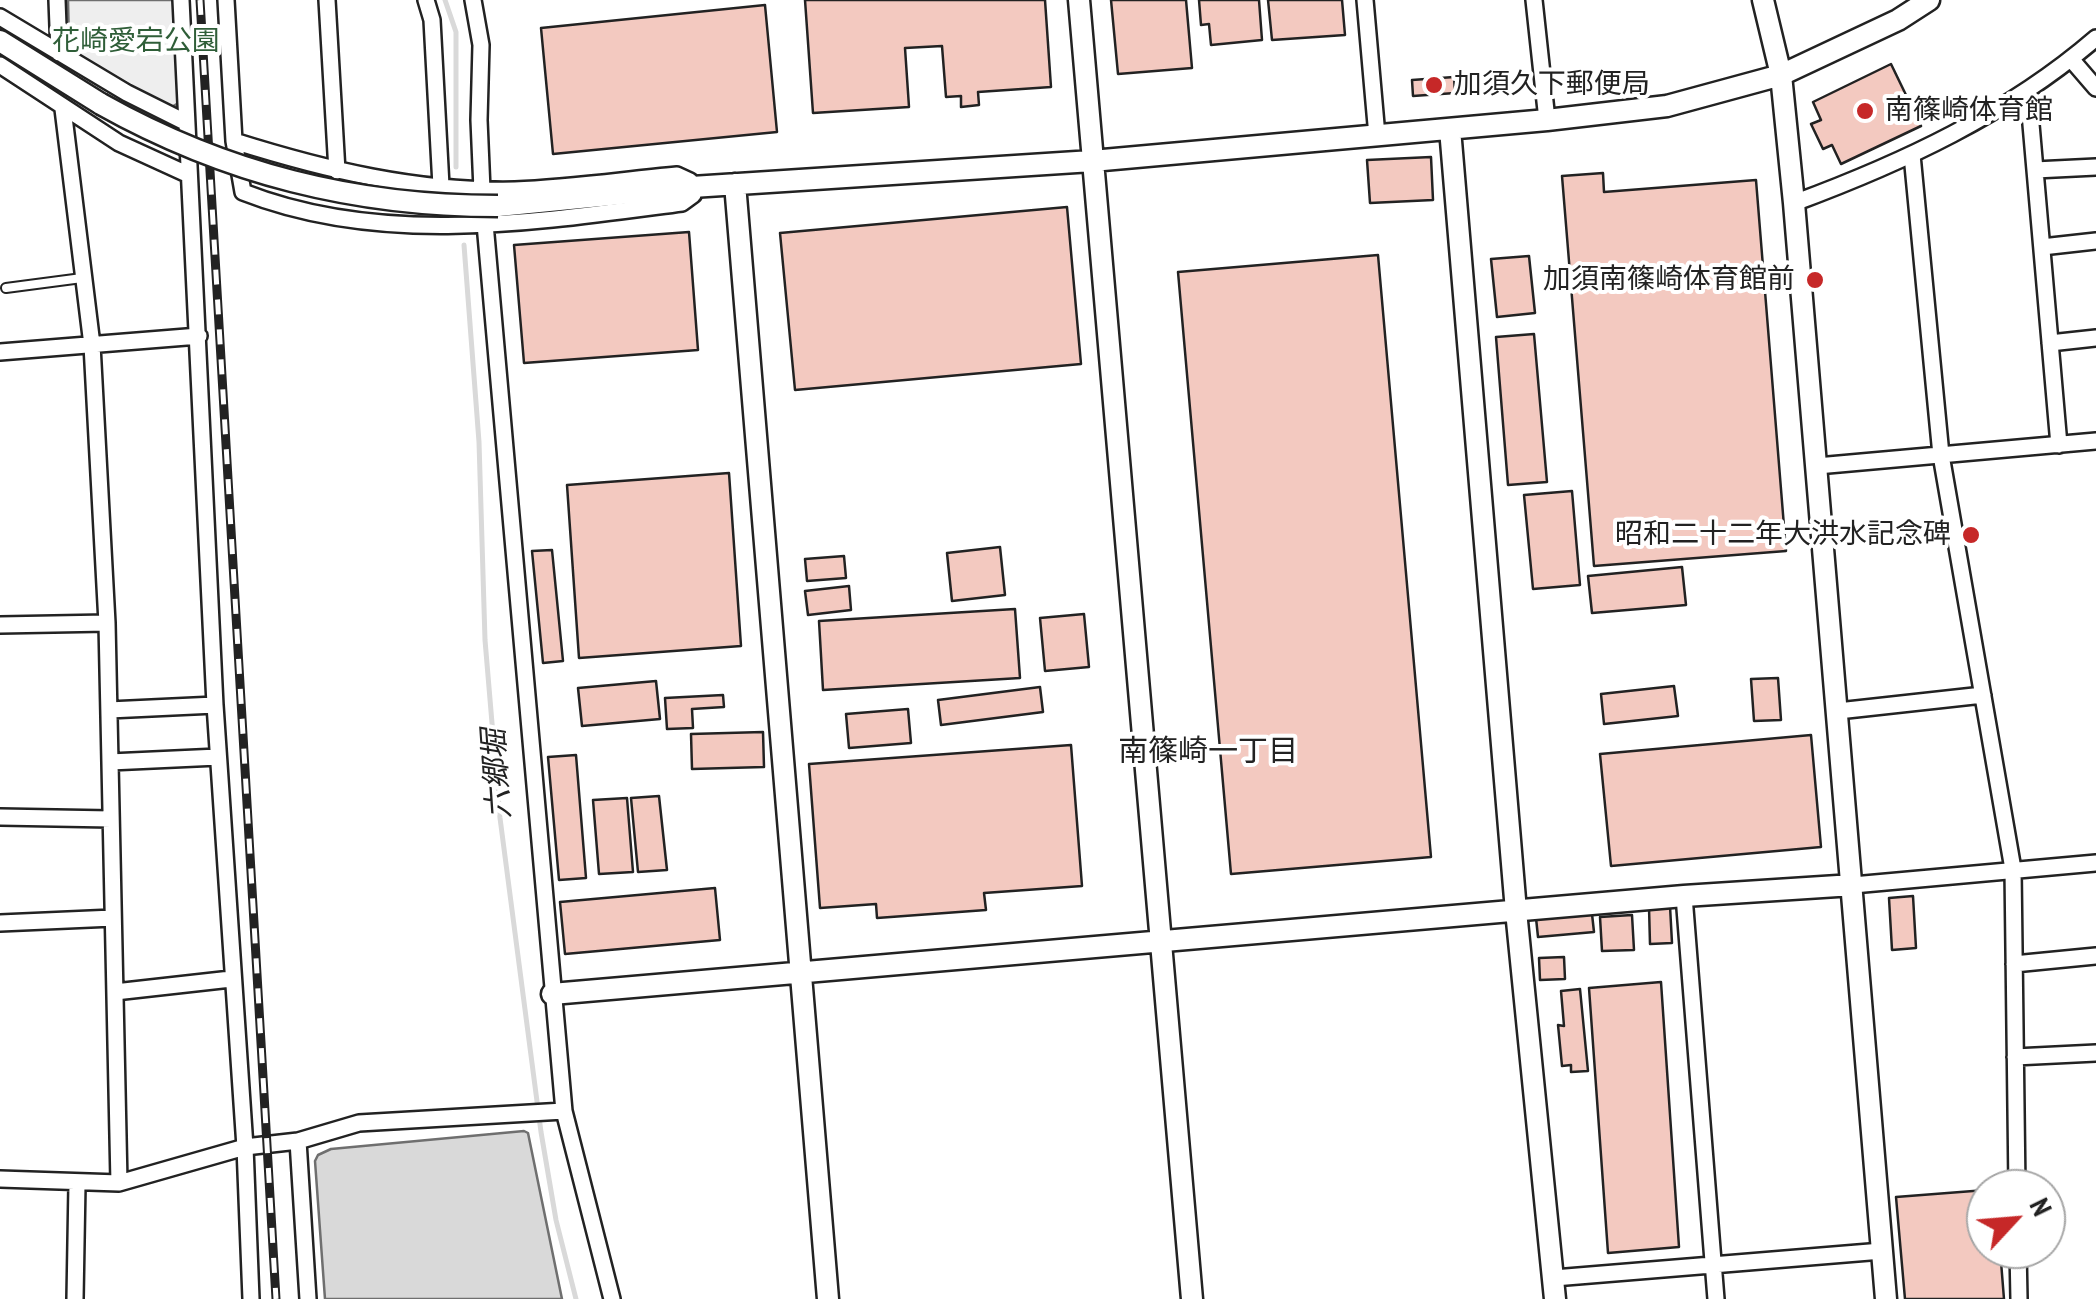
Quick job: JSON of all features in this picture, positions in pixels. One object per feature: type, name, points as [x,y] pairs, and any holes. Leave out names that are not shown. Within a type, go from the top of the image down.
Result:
[{"type":"street","points":[[58,0],[59,53]]},
{"type":"street","points":[[181,0],[215,705],[251,1299]]},
{"type":"street","points":[[226,0],[234,141],[243,192],[276,205],[355,222],[492,216],[692,187],[1092,161],[1667,106],[1781,75],[1884,27],[1929,0]]},
{"type":"street","points":[[326,0],[337,171]]},
{"type":"street","points":[[426,0],[432,20],[441,186]]},
{"type":"street","points":[[473,0],[481,44],[482,190],[492,216],[516,599],[564,1110],[612,1299]]},
{"type":"street","points":[[1080,0],[1192,1299]]},
{"type":"street","points":[[1366,0],[1377,136]]},
{"type":"street","points":[[1534,0],[1546,120]]},
{"type":"street","points":[[1762,0],[1781,75],[1794,204],[1886,1299]]},
{"type":"street","points":[[0,16],[185,122]]},
{"type":"street","points":[[1794,204],[1912,155],[2028,90],[2096,38]]},
{"type":"street","points":[[0,41],[101,104],[192,148],[313,188],[492,216]]},
{"type":"street","points":[[2071,59],[2096,88]]},
{"type":"street","points":[[0,65],[118,143],[190,175]]},
{"type":"street","points":[[2028,90],[2060,444]]},
{"type":"street","points":[[63,109],[92,345],[107,623],[119,1183]]},
{"type":"street","points":[[1450,129],[1516,911],[1555,1288],[1712,1263],[1882,1250]]},
{"type":"street","points":[[234,141],[337,171],[388,181],[518,190],[684,176],[692,187]]},
{"type":"street","points":[[1912,155],[1941,455],[2013,870],[2017,1169]]},
{"type":"street","points":[[2035,170],[2096,166]]},
{"type":"street","points":[[735,184],[828,1299]]},
{"type":"street","points":[[2042,247],[2096,241]]},
{"type":"street","points":[[0,352],[199,336]]},
{"type":"street","points":[[2050,343],[2096,338]]},
{"type":"street","points":[[1817,466],[2096,441]]},
{"type":"street","points":[[0,625],[107,623]]},
{"type":"street","points":[[1838,710],[1983,695]]},
{"type":"street","points":[[109,710],[215,705]]},
{"type":"street","points":[[110,762],[218,756]]},
{"type":"street","points":[[0,817],[111,819]]},
{"type":"street","points":[[552,994],[2096,863]]},
{"type":"street","points":[[1684,896],[1716,1299]]},
{"type":"street","points":[[0,923],[113,918]]},
{"type":"street","points":[[2014,964],[2096,956]]},
{"type":"street","points":[[115,992],[231,979]]},
{"type":"street","points":[[2015,1057],[2096,1053]]},
{"type":"street","points":[[0,1179],[119,1183],[244,1148],[298,1141],[359,1124],[564,1110]]},
{"type":"street","points":[[298,1141],[308,1299]]},
{"type":"street","points":[[75,1299],[76,1184]]},
{"type":"street","points":[[2019,1269],[2020,1299]]},
{"type":"lane","points":[[6,288],[82,278]]},
{"type":"green space","name":"花崎愛宕公園","points":[[68,0],[174,0],[180,102],[170,108],[74,53],[69,44]]},
{"type":"shaded area","points":[[528,1133],[562,1299],[325,1299],[315,1161],[318,1155],[331,1149]]},
{"type":"building","points":[[805,0],[1045,0],[1051,87],[978,92],[979,105],[961,107],[961,96],[946,97],[942,46],[905,48],[909,107],[813,113]]},
{"type":"building","points":[[1111,0],[1186,0],[1192,68],[1118,74]]},
{"type":"building","points":[[1199,0],[1259,0],[1262,40],[1211,45],[1209,24],[1201,25]]},
{"type":"building","points":[[1268,0],[1342,0],[1345,35],[1272,40]]},
{"type":"building","points":[[765,5],[777,132],[553,154],[541,28]]},
{"type":"building","name":"南篠崎体育館","points":[[1891,64],[1921,126],[1841,164],[1832,145],[1823,149],[1811,124],[1821,120],[1813,102]]},
{"type":"building","points":[[1454,77],[1455,93],[1413,96],[1412,80]]},
{"type":"building","points":[[1431,157],[1433,200],[1370,203],[1367,160]]},
{"type":"building","points":[[1603,173],[1604,192],[1756,180],[1786,551],[1594,566],[1562,176]]},
{"type":"building","points":[[1067,207],[1081,364],[795,390],[780,233]]},
{"type":"building","points":[[689,232],[698,350],[524,363],[514,245]]},
{"type":"building","points":[[1378,255],[1431,857],[1231,874],[1178,272]]},
{"type":"building","points":[[1529,256],[1535,313],[1497,317],[1491,259]]},
{"type":"building","points":[[1534,334],[1547,482],[1508,485],[1496,337]]},
{"type":"building","points":[[729,473],[741,646],[579,658],[567,485]]},
{"type":"building","points":[[1572,491],[1580,585],[1533,589],[1524,495]]},
{"type":"building","points":[[1000,547],[1005,595],[952,601],[947,553]]},
{"type":"building","points":[[552,550],[563,661],[543,663],[532,551]]},
{"type":"building","points":[[844,556],[846,578],[807,581],[805,559]]},
{"type":"building","points":[[1682,567],[1686,605],[1592,613],[1588,576]]},
{"type":"building","points":[[849,586],[851,610],[808,615],[805,591]]},
{"type":"building","points":[[1015,609],[1020,678],[823,690],[819,621]]},
{"type":"building","points":[[1084,614],[1089,667],[1045,671],[1040,618]]},
{"type":"building","points":[[1778,678],[1781,720],[1754,721],[1751,679]]},
{"type":"building","points":[[656,681],[660,719],[582,726],[578,688]]},
{"type":"building","points":[[1674,686],[1678,716],[1604,724],[1601,694]]},
{"type":"building","points":[[1040,687],[1043,712],[941,725],[938,700]]},
{"type":"building","points":[[723,695],[724,707],[692,709],[693,728],[667,729],[665,698]]},
{"type":"building","points":[[908,709],[911,743],[849,748],[846,714]]},
{"type":"building","points":[[763,732],[764,767],[692,769],[691,734]]},
{"type":"building","points":[[1811,735],[1821,847],[1611,866],[1600,754]]},
{"type":"building","points":[[1071,745],[1082,886],[984,893],[986,910],[877,918],[876,904],[820,908],[809,764]]},
{"type":"building","points":[[576,755],[586,878],[559,880],[548,757]]},
{"type":"building","points":[[659,796],[667,870],[638,872],[631,798]]},
{"type":"building","points":[[627,798],[633,872],[599,874],[593,800]]},
{"type":"building","points":[[715,888],[720,940],[565,954],[560,902]]},
{"type":"building","points":[[1913,896],[1916,948],[1892,950],[1889,898]]},
{"type":"building","points":[[1670,906],[1672,943],[1650,944],[1649,907]]},
{"type":"building","points":[[1592,914],[1594,932],[1538,937],[1536,918]]},
{"type":"building","points":[[1632,915],[1634,950],[1602,951],[1600,917]]},
{"type":"building","points":[[1564,957],[1565,979],[1540,980],[1539,958]]},
{"type":"building","points":[[1661,982],[1679,1247],[1608,1253],[1589,988]]},
{"type":"building","points":[[1580,989],[1588,1071],[1571,1072],[1571,1065],[1562,1066],[1558,1025],[1564,1026],[1561,991]]},
{"type":"building","points":[[1966,1192],[1966,1269],[2002,1269],[2004,1299],[1905,1299],[1896,1197]]},
{"type":"waterway","name":"六郷堀","points":[[445,0],[456,32],[456,167]]},
{"type":"waterway","name":"六郷堀","points":[[464,245],[479,442],[485,640],[500,818],[541,1132],[556,1220],[576,1299]]},
{"type":"railway","points":[[200,0],[276,1299]]},
{"type":"place","name":"加須久下郵便局","points":[[1434,85]]},
{"type":"place","name":"南篠崎体育館","points":[[1865,111]]},
{"type":"place","name":"加須南篠崎体育館前","points":[[1815,280]]},
{"type":"place","name":"昭和二十二年大洪水記念碑","points":[[1971,535]]},
{"type":"district","name":"南篠崎一丁目","points":[[1208,752]]}]
